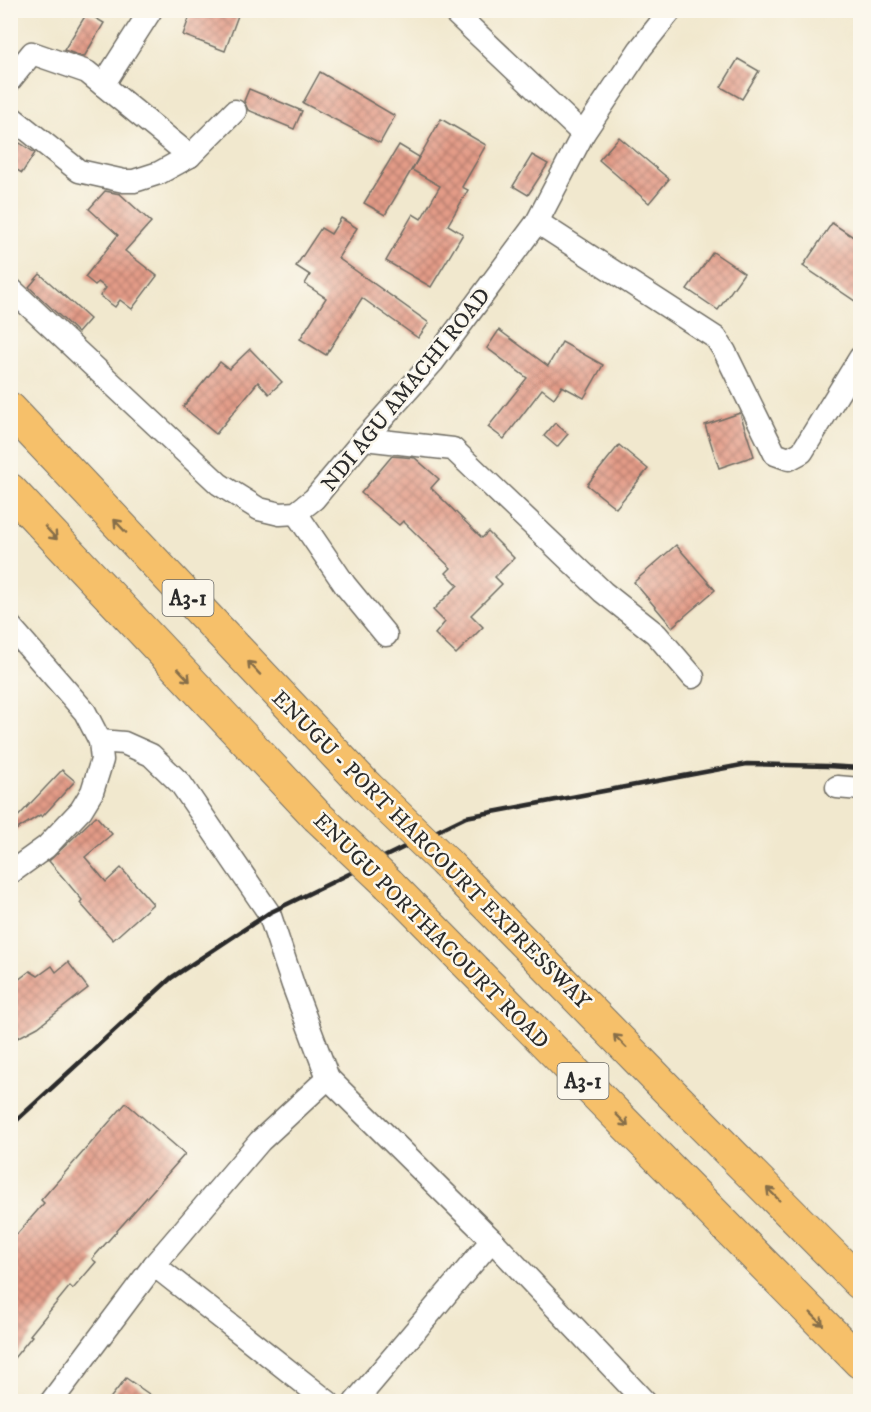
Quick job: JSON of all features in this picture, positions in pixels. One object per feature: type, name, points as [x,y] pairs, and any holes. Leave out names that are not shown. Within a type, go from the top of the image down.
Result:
[{"type":"highway","name":"ENUGU - PORT HARCOURT EXPRESSWAY","points":[[10,409],[366,786],[446,863],[861,1283]]},
{"type":"highway","name":"ENUGU PORTHACOURT ROAD","points":[[10,490],[317,816],[389,884],[861,1362]]},
{"type":"street","points":[[103,85],[151,10]]},
{"type":"street","points":[[452,10],[583,134]]},
{"type":"street","name":"NDI AGU AMACHI ROAD","points":[[296,513],[314,499],[433,362],[537,222],[583,134],[640,49],[671,10]]},
{"type":"street","points":[[10,80],[32,53],[87,72],[190,156]]},
{"type":"street","points":[[10,116],[76,168],[124,181],[159,173],[190,156],[235,111]]},
{"type":"street","points":[[537,222],[716,338],[775,454],[789,459],[802,452],[861,358]]},
{"type":"street","points":[[10,288],[219,484],[259,509],[280,514],[296,513],[345,585],[386,635]]},
{"type":"street","points":[[364,439],[453,449],[603,592],[656,634],[693,677]]},
{"type":"street","points":[[10,626],[85,712],[100,741],[102,760],[92,792],[81,810],[46,847],[10,873]]},
{"type":"street","points":[[100,741],[124,743],[151,755],[181,784],[269,913],[293,986],[328,1078],[492,1240],[645,1401]]},
{"type":"street","points":[[837,786],[861,789]]},
{"type":"street","points":[[51,1401],[154,1265],[260,1142],[328,1078]]},
{"type":"street","points":[[355,1401],[492,1240]]},
{"type":"street","points":[[154,1265],[328,1401]]},
{"type":"building","points":[[192,10],[240,10],[225,51],[183,35]]},
{"type":"building","points":[[87,13],[104,23],[84,57],[64,50]]},
{"type":"building","points":[[738,59],[759,71],[742,99],[721,87]]},
{"type":"building","points":[[320,72],[395,116],[380,143],[303,103]]},
{"type":"building","points":[[249,89],[302,111],[294,129],[248,110],[244,101]]},
{"type":"building","points":[[441,119],[486,145],[462,187],[468,190],[448,225],[463,234],[431,287],[386,261],[413,214],[421,219],[440,186],[412,170]]},
{"type":"building","points":[[619,137],[669,179],[649,203],[599,160]]},
{"type":"building","points":[[20,143],[35,153],[22,173],[10,166],[10,157]]},
{"type":"building","points":[[399,145],[419,157],[385,215],[364,203]]},
{"type":"building","points":[[532,155],[548,164],[528,195],[513,186]]},
{"type":"building","points":[[105,191],[120,194],[151,222],[125,251],[157,276],[132,309],[120,300],[115,307],[100,296],[106,288],[98,282],[95,285],[85,277],[118,235],[89,209]]},
{"type":"building","points":[[341,218],[357,228],[338,258],[429,323],[418,338],[362,298],[326,355],[300,339],[326,298],[305,284],[310,275],[296,266],[321,228],[331,234]]},
{"type":"building","points":[[832,223],[861,242],[861,305],[803,266]]},
{"type":"building","points":[[713,252],[744,273],[718,310],[687,289]]},
{"type":"building","points":[[40,274],[90,319],[78,333],[29,287]]},
{"type":"building","points":[[499,330],[548,366],[562,342],[603,365],[584,398],[562,386],[554,398],[542,389],[504,439],[488,427],[527,378],[487,348]]},
{"type":"building","points":[[250,349],[282,382],[269,394],[258,382],[216,434],[183,407],[220,362],[229,369]]},
{"type":"building","points":[[740,413],[754,456],[719,468],[705,425]]},
{"type":"building","points":[[555,423],[568,434],[557,447],[544,436]]},
{"type":"building","points":[[619,445],[648,469],[616,508],[587,485]]},
{"type":"building","points":[[392,456],[415,458],[439,479],[431,488],[482,538],[488,532],[514,558],[495,577],[502,584],[471,615],[483,627],[456,654],[435,634],[445,622],[433,610],[458,585],[446,573],[451,568],[403,521],[399,525],[361,493]]},
{"type":"building","points":[[676,545],[715,590],[672,627],[634,582]]},
{"type":"building","points":[[62,770],[75,781],[42,817],[40,815],[11,833],[10,825]]},
{"type":"building","points":[[96,816],[112,834],[85,857],[106,882],[121,868],[153,904],[113,940],[80,903],[82,900],[49,861]]},
{"type":"building","points":[[68,962],[88,988],[38,1027],[10,1042],[10,986],[30,971],[38,976],[52,966],[56,972]]},
{"type":"building","points":[[126,1103],[185,1154],[92,1259],[96,1262],[73,1289],[70,1286],[10,1363],[10,1242],[44,1203],[41,1200]]},
{"type":"building","points":[[126,1378],[159,1401],[108,1401]]},
{"type":"railway","points":[[10,1129],[171,978],[269,913],[466,817],[747,764],[860,768]]}]
